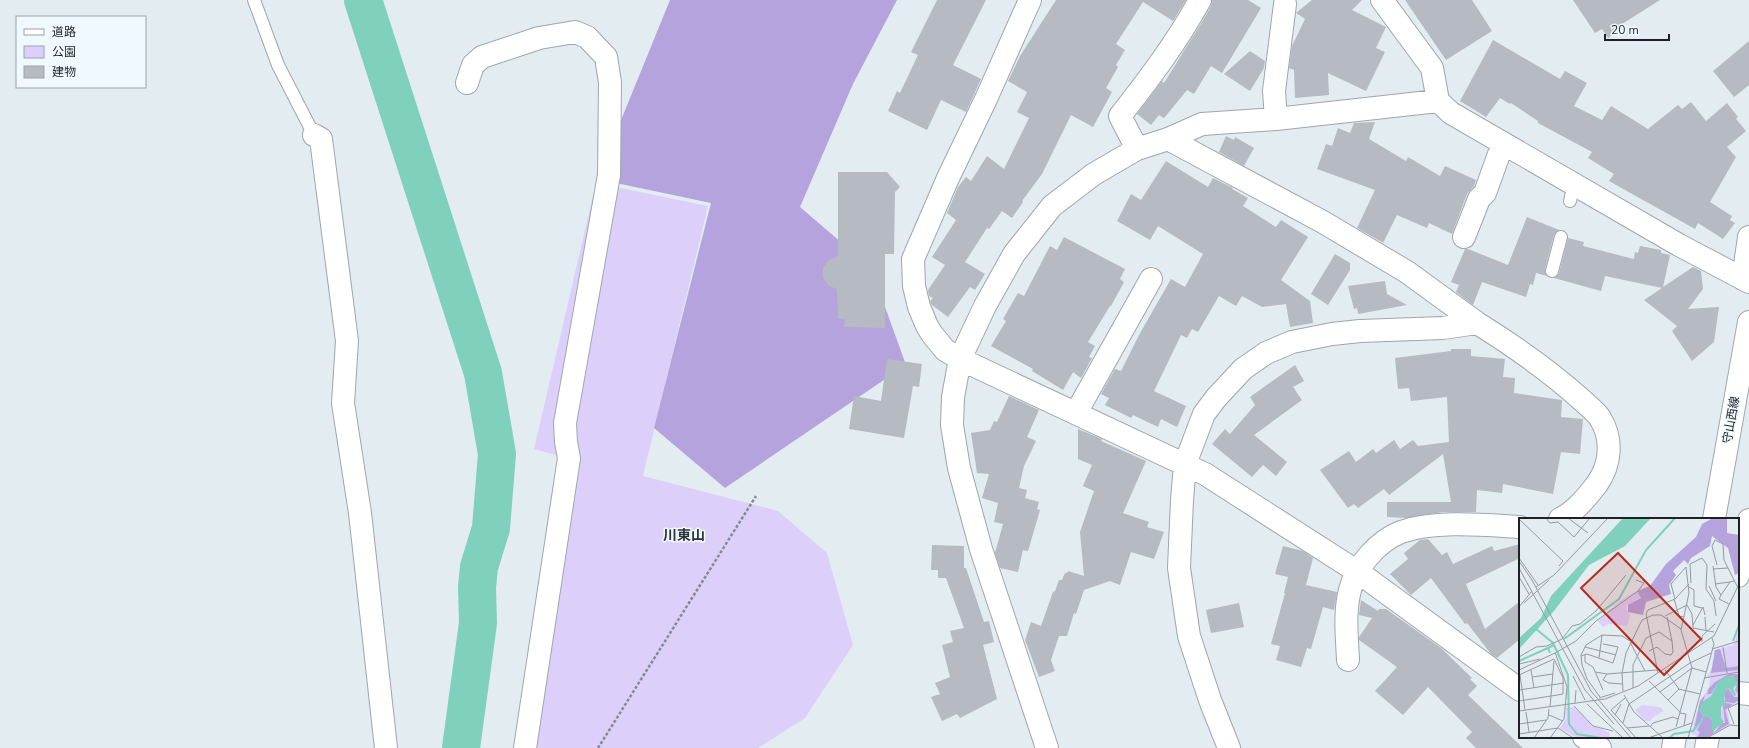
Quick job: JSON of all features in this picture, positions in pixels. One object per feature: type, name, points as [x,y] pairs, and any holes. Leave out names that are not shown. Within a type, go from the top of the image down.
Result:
[{"type":"street","points":[[1030,0],[986,99],[948,178],[913,259],[914,286],[919,307],[932,334],[945,350],[960,359],[1205,474],[1262,509],[1358,572],[1519,689]]},
{"type":"street","points":[[1137,148],[1120,116],[1158,68],[1186,26],[1200,0]]},
{"type":"street","points":[[1382,0],[1432,68],[1438,102],[1451,113],[1503,143],[1572,192],[1679,245],[1746,281],[1749,237]]},
{"type":"street","points":[[1276,119],[1274,91],[1285,1]]},
{"type":"street","points":[[467,83],[473,65],[482,57],[539,38],[575,32],[587,37],[606,57],[610,82],[610,175],[566,423],[566,442],[569,458],[525,748]]},
{"type":"street","points":[[1046,748],[986,563],[959,468],[952,425],[953,397],[960,359],[985,306],[1014,254],[1052,206],[1094,174],[1137,148],[1168,139],[1202,124],[1276,119],[1438,102]]},
{"type":"street","points":[[314,135],[321,139],[347,341],[343,403],[360,513],[386,748]]},
{"type":"street","points":[[1168,139],[1323,222],[1407,272],[1477,323],[1506,342],[1574,393],[1599,417],[1607,432],[1610,455],[1602,476],[1585,500],[1561,518]]},
{"type":"street","points":[[1464,237],[1479,199],[1484,193],[1503,143]]},
{"type":"street","points":[[1076,413],[1150,279]]},
{"type":"street","name":"守山西線","points":[[1714,518],[1749,322]]},
{"type":"street","points":[[1229,748],[1210,700],[1189,636],[1179,568],[1185,464],[1204,414],[1216,398],[1243,369],[1266,353],[1292,342],[1332,334],[1360,331],[1442,328],[1477,323]]},
{"type":"street","points":[[1739,571],[1749,520]]},
{"type":"street","points":[[1348,660],[1346,614],[1350,589],[1358,572],[1368,557],[1383,543],[1401,532],[1437,525],[1519,527]]},
{"type":"street","points":[[1739,693],[1749,694]]},
{"type":"street","points":[[1585,738],[1600,748]]},
{"type":"street","points":[[1673,748],[1675,738]]},
{"type":"street","points":[[1706,748],[1708,738]]},
{"type":"lane","points":[[254,0],[278,66],[314,135]]},
{"type":"lane","points":[[1552,271],[1561,237]]},
{"type":"path","points":[[598,748],[756,496]]},
{"type":"green space","points":[[596,183],[708,206],[643,476],[778,511],[827,553],[853,645],[805,718],[758,748],[514,748],[563,457],[534,449]]},
{"type":"shaded area","points":[[670,0],[897,0],[853,84],[800,207],[871,268],[906,365],[725,488],[654,428],[711,203],[597,179]]},
{"type":"building","points":[[937,0],[986,0],[953,65],[981,79],[966,112],[941,100],[927,130],[888,111],[897,91],[900,93],[918,55],[911,52]]},
{"type":"building","points":[[1056,0],[1186,0],[1173,21],[1143,2],[1116,44],[1125,50],[1116,65],[1118,67],[1106,88],[1112,92],[1093,127],[1071,115],[1042,174],[1022,201],[1023,202],[1012,218],[1002,211],[989,229],[987,228],[965,262],[985,274],[975,290],[970,287],[948,317],[932,305],[930,301],[933,298],[929,296],[928,290],[945,265],[932,257],[956,220],[947,213],[958,187],[966,177],[971,181],[987,156],[1004,169],[1029,118],[1017,112],[1027,92],[1008,81],[1020,56]]},
{"type":"building","points":[[1212,0],[1248,0],[1261,8],[1222,73],[1211,66],[1194,94],[1187,90],[1164,118],[1159,115],[1151,125],[1137,114],[1162,81],[1164,83],[1202,22],[1211,6]]},
{"type":"building","points":[[1312,0],[1362,0],[1352,10],[1386,27],[1376,48],[1385,52],[1366,91],[1328,73],[1329,95],[1295,98],[1294,70],[1289,68],[1292,46],[1305,19],[1296,13]]},
{"type":"building","points":[[1405,0],[1472,0],[1492,31],[1446,60]]},
{"type":"building","points":[[1573,0],[1660,0],[1622,24],[1624,27],[1608,38],[1602,29],[1595,33]]},
{"type":"building","points":[[1493,40],[1560,79],[1565,71],[1587,83],[1574,106],[1602,120],[1611,106],[1648,129],[1678,105],[1682,109],[1691,102],[1706,121],[1727,103],[1738,117],[1736,119],[1746,131],[1727,147],[1736,157],[1710,202],[1732,216],[1730,220],[1735,223],[1723,239],[1698,223],[1695,229],[1609,181],[1614,174],[1588,158],[1592,152],[1538,123],[1538,121],[1511,103],[1510,104],[1500,98],[1486,117],[1460,101]]},
{"type":"building","points":[[1749,41],[1749,85],[1734,97],[1713,71]]},
{"type":"building","points":[[1250,51],[1265,61],[1264,68],[1250,91],[1224,74]]},
{"type":"building","points":[[1375,122],[1369,139],[1406,161],[1408,157],[1440,176],[1445,166],[1476,180],[1474,186],[1467,194],[1452,234],[1429,223],[1427,228],[1397,215],[1383,243],[1357,228],[1375,190],[1317,169],[1326,144],[1332,146],[1338,128],[1350,133],[1354,123]]},
{"type":"building","points":[[1226,136],[1234,140],[1235,137],[1254,148],[1244,166],[1219,152]]},
{"type":"building","points":[[1166,161],[1208,187],[1213,178],[1233,188],[1232,189],[1248,198],[1243,206],[1276,227],[1281,220],[1308,237],[1281,280],[1310,301],[1313,323],[1290,327],[1286,304],[1262,307],[1242,296],[1236,306],[1219,296],[1198,332],[1192,329],[1187,338],[1181,335],[1154,391],[1186,406],[1177,427],[1161,419],[1158,427],[1133,415],[1131,418],[1105,405],[1109,398],[1101,394],[1115,369],[1121,371],[1139,335],[1171,279],[1185,287],[1203,254],[1158,226],[1150,240],[1117,221],[1131,194],[1141,200]]},
{"type":"building","points":[[838,172],[887,172],[900,187],[895,192],[894,254],[885,254],[885,328],[844,327],[845,319],[838,319],[837,289],[829,286],[823,278],[823,268],[829,260],[838,256]]},
{"type":"building","points":[[1527,217],[1559,230],[1554,235],[1545,269],[1547,276],[1536,273],[1533,285],[1530,284],[1526,297],[1482,282],[1473,305],[1456,292],[1459,285],[1451,282],[1465,249],[1508,265]]},
{"type":"building","points":[[1064,237],[1125,269],[1120,279],[1124,282],[1111,306],[1088,342],[1095,346],[1089,357],[1092,358],[1081,378],[1073,372],[1063,390],[1032,371],[1033,369],[991,346],[1006,321],[1003,319],[1018,293],[1024,296],[1050,246],[1057,250]]},
{"type":"building","points":[[1568,238],[1584,242],[1583,246],[1634,259],[1635,252],[1638,253],[1640,246],[1661,250],[1661,253],[1670,255],[1663,287],[1693,267],[1701,271],[1703,289],[1688,309],[1719,307],[1714,342],[1692,361],[1672,331],[1677,326],[1644,300],[1662,288],[1605,276],[1601,291],[1554,278],[1559,273]]},
{"type":"building","points":[[1335,254],[1350,263],[1350,270],[1328,305],[1311,294]]},
{"type":"building","points":[[1385,281],[1387,294],[1407,305],[1358,314],[1357,308],[1354,309],[1348,286]]},
{"type":"building","points":[[1451,349],[1471,349],[1471,356],[1505,359],[1503,377],[1515,378],[1514,393],[1562,400],[1561,417],[1583,419],[1580,454],[1561,452],[1553,494],[1503,484],[1502,493],[1477,490],[1476,512],[1443,512],[1406,518],[1387,517],[1387,502],[1451,502],[1443,454],[1389,495],[1384,489],[1358,508],[1354,504],[1348,508],[1320,470],[1349,451],[1356,462],[1373,449],[1376,453],[1394,440],[1400,449],[1413,440],[1418,446],[1449,442],[1447,397],[1411,401],[1409,388],[1398,389],[1395,358],[1451,351]]},
{"type":"building","points":[[887,359],[922,364],[919,387],[913,386],[904,438],[849,429],[854,396],[881,401]]},
{"type":"building","points":[[1295,365],[1304,381],[1293,387],[1302,400],[1254,435],[1287,462],[1276,476],[1263,465],[1252,477],[1212,444],[1225,429],[1230,434],[1255,405],[1250,397]]},
{"type":"building","points":[[1009,396],[1039,410],[1027,437],[1036,441],[1024,466],[1019,488],[1027,490],[1025,498],[1039,502],[1037,509],[1040,510],[1028,551],[1023,550],[1018,572],[1000,568],[995,553],[1003,524],[994,522],[998,503],[982,498],[989,474],[977,473],[971,433],[990,430],[994,421],[997,422]]},
{"type":"building","points":[[1078,429],[1146,461],[1123,513],[1149,522],[1147,527],[1164,532],[1154,559],[1131,552],[1120,585],[1110,581],[1084,590],[1076,614],[1074,613],[1067,636],[1059,636],[1051,660],[1055,671],[1039,677],[1025,640],[1031,622],[1041,626],[1053,592],[1055,591],[1059,580],[1062,580],[1065,573],[1068,571],[1084,576],[1080,532],[1094,491],[1083,486],[1092,465],[1078,459]]},
{"type":"building","points":[[1428,539],[1442,555],[1447,552],[1453,564],[1492,546],[1494,551],[1519,544],[1519,558],[1466,584],[1485,629],[1519,602],[1519,640],[1497,658],[1491,654],[1467,623],[1465,624],[1431,578],[1411,595],[1390,574],[1408,559],[1404,553],[1420,540]]},
{"type":"building","points":[[932,545],[964,546],[964,568],[966,568],[984,622],[989,621],[994,642],[983,645],[997,699],[960,718],[957,714],[942,721],[931,697],[940,694],[935,683],[950,677],[942,645],[953,642],[950,631],[964,628],[946,578],[938,578],[938,570],[931,570]]},
{"type":"building","points":[[1283,546],[1303,551],[1313,558],[1306,585],[1337,592],[1334,610],[1323,607],[1311,649],[1307,648],[1301,667],[1276,660],[1280,646],[1271,644],[1288,577],[1275,574]]},
{"type":"building","points":[[1361,600],[1378,611],[1379,609],[1386,609],[1441,648],[1472,678],[1470,679],[1477,686],[1468,695],[1523,748],[1476,748],[1466,738],[1472,732],[1428,687],[1403,715],[1375,691],[1397,667],[1359,640],[1359,637],[1372,618],[1359,615]]},
{"type":"building","points":[[1239,603],[1244,627],[1211,633],[1206,610]]},
{"type":"waterway","points":[[363,0],[483,373],[497,454],[491,528],[479,567],[477,587],[478,623],[461,748]]},
{"type":"district","name":"川東山","points":[[684,535]]}]
